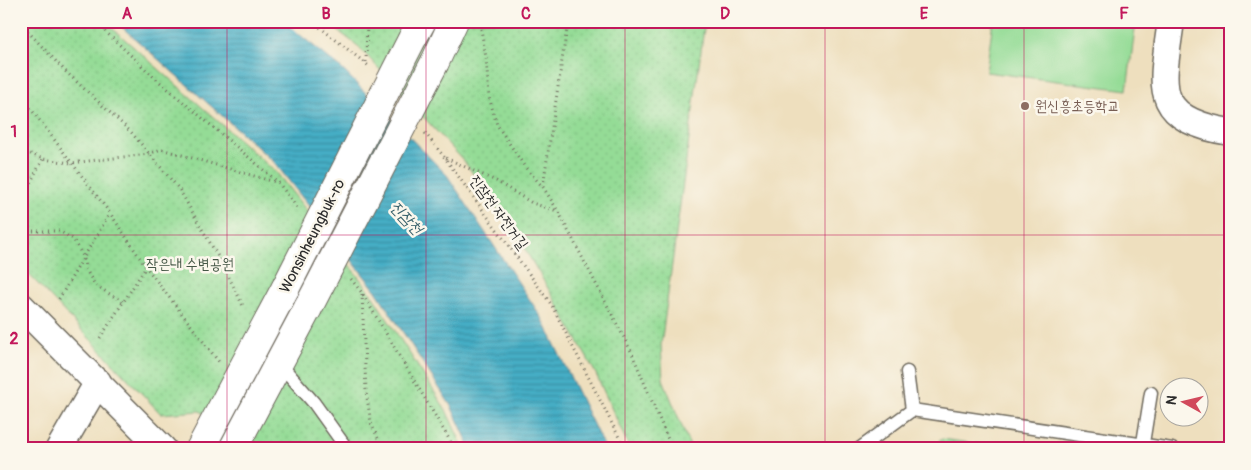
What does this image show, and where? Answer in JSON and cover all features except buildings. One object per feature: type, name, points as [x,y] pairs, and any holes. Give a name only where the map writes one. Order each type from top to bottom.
[{"type":"street","name":"Wonsinheungbuk-ro","points":[[233,449],[308,308],[454,21]]},
{"type":"street","points":[[1171,21],[1164,89],[1174,108],[1187,121],[1206,128],[1230,132]]},
{"type":"street","name":"Wonsinheungbuk-ro","points":[[200,449],[286,287],[417,30]]},
{"type":"street","points":[[21,306],[163,449]]},
{"type":"street","points":[[59,449],[98,382]]},
{"type":"lane","points":[[278,363],[314,403],[347,449]]},
{"type":"lane","points":[[907,372],[912,410]]},
{"type":"lane","points":[[1142,446],[1151,393]]},
{"type":"lane","points":[[859,449],[912,410],[1172,449]]},
{"type":"path","points":[[312,21],[366,63],[372,70]]},
{"type":"path","points":[[366,63],[367,21]]},
{"type":"path","points":[[479,21],[486,57],[489,97],[497,125],[520,160],[543,187],[558,211],[631,351],[672,449]]},
{"type":"path","points":[[543,187],[568,21]]},
{"type":"path","points":[[21,24],[65,71],[131,132],[179,189],[224,267],[244,308]]},
{"type":"path","points":[[21,96],[110,213],[146,267],[225,370]]},
{"type":"path","name":"진잠천 자전거길","points":[[421,128],[551,304],[625,449]]},
{"type":"path","points":[[21,150],[43,159],[71,163],[149,154],[161,149],[278,182]]},
{"type":"path","points":[[445,158],[496,181],[532,203],[558,211]]},
{"type":"path","points":[[21,200],[43,159]]},
{"type":"path","points":[[59,299],[110,213]]},
{"type":"path","points":[[21,222],[33,231],[59,231],[73,238],[84,258],[85,268],[95,285],[123,302]]},
{"type":"path","points":[[100,338],[146,267]]},
{"type":"path","points":[[362,293],[366,391],[371,423],[382,449]]},
{"type":"green space","name":"작은내 수변공원","points":[[21,21],[104,21],[277,173],[368,289],[446,410],[464,449],[246,449],[200,411],[161,414],[21,266]]},
{"type":"green space","points":[[325,21],[705,21],[661,345],[663,379],[691,449],[630,449],[595,372],[552,295],[516,234],[464,161],[358,46]]},
{"type":"green space","points":[[993,21],[1136,21],[1127,90],[986,72]]},
{"type":"green space","points":[[942,439],[984,445],[987,449],[929,449]]},
{"type":"water","name":"진잠천","points":[[115,21],[283,21],[341,68],[447,175],[542,318],[605,449],[471,449],[451,406],[376,291],[274,162]]},
{"type":"place","name":"원신흥초등학교","points":[[1025,106]]}]
